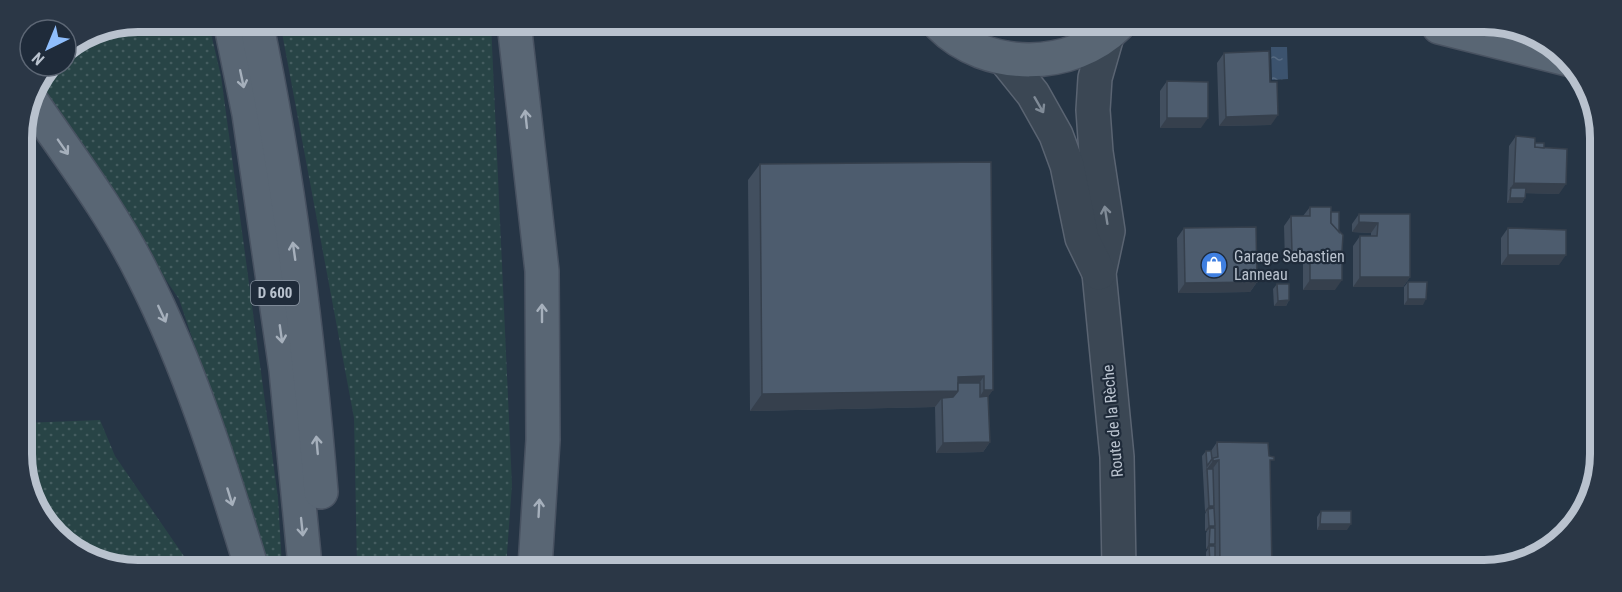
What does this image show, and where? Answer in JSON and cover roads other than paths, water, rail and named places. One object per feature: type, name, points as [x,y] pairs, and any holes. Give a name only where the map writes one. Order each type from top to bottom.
[{"type":"main road","name":"D 600","points":[[232,32],[249,114],[286,370],[305,560]]},
{"type":"main road","name":"D 600","points":[[258,32],[274,107],[310,367],[326,560]]},
{"type":"main road","points":[[515,32],[542,271],[543,440],[535,560]]},
{"type":"main road","points":[[951,32],[972,47],[1004,58],[1040,60],[1075,53],[1111,32]]},
{"type":"main road","points":[[1459,32],[1550,55]]},
{"type":"main road","points":[[36,108],[99,198],[142,273],[170,332],[216,452],[249,560]]},
{"type":"street","name":"Route de la Rèche","points":[[1113,32],[1095,78],[1093,110],[1096,152],[1108,231],[1099,273],[1117,457],[1119,560]]},
{"type":"street","name":"Route de la Rèche","points":[[1004,58],[1033,94],[1056,135],[1067,165],[1082,238],[1099,273]]},
{"type":"water","points":[[1271,47],[1287,47],[1288,79],[1272,80]]},
{"type":"place","name":"Garage Sebastien Lanneau","points":[[1214,265]]}]
